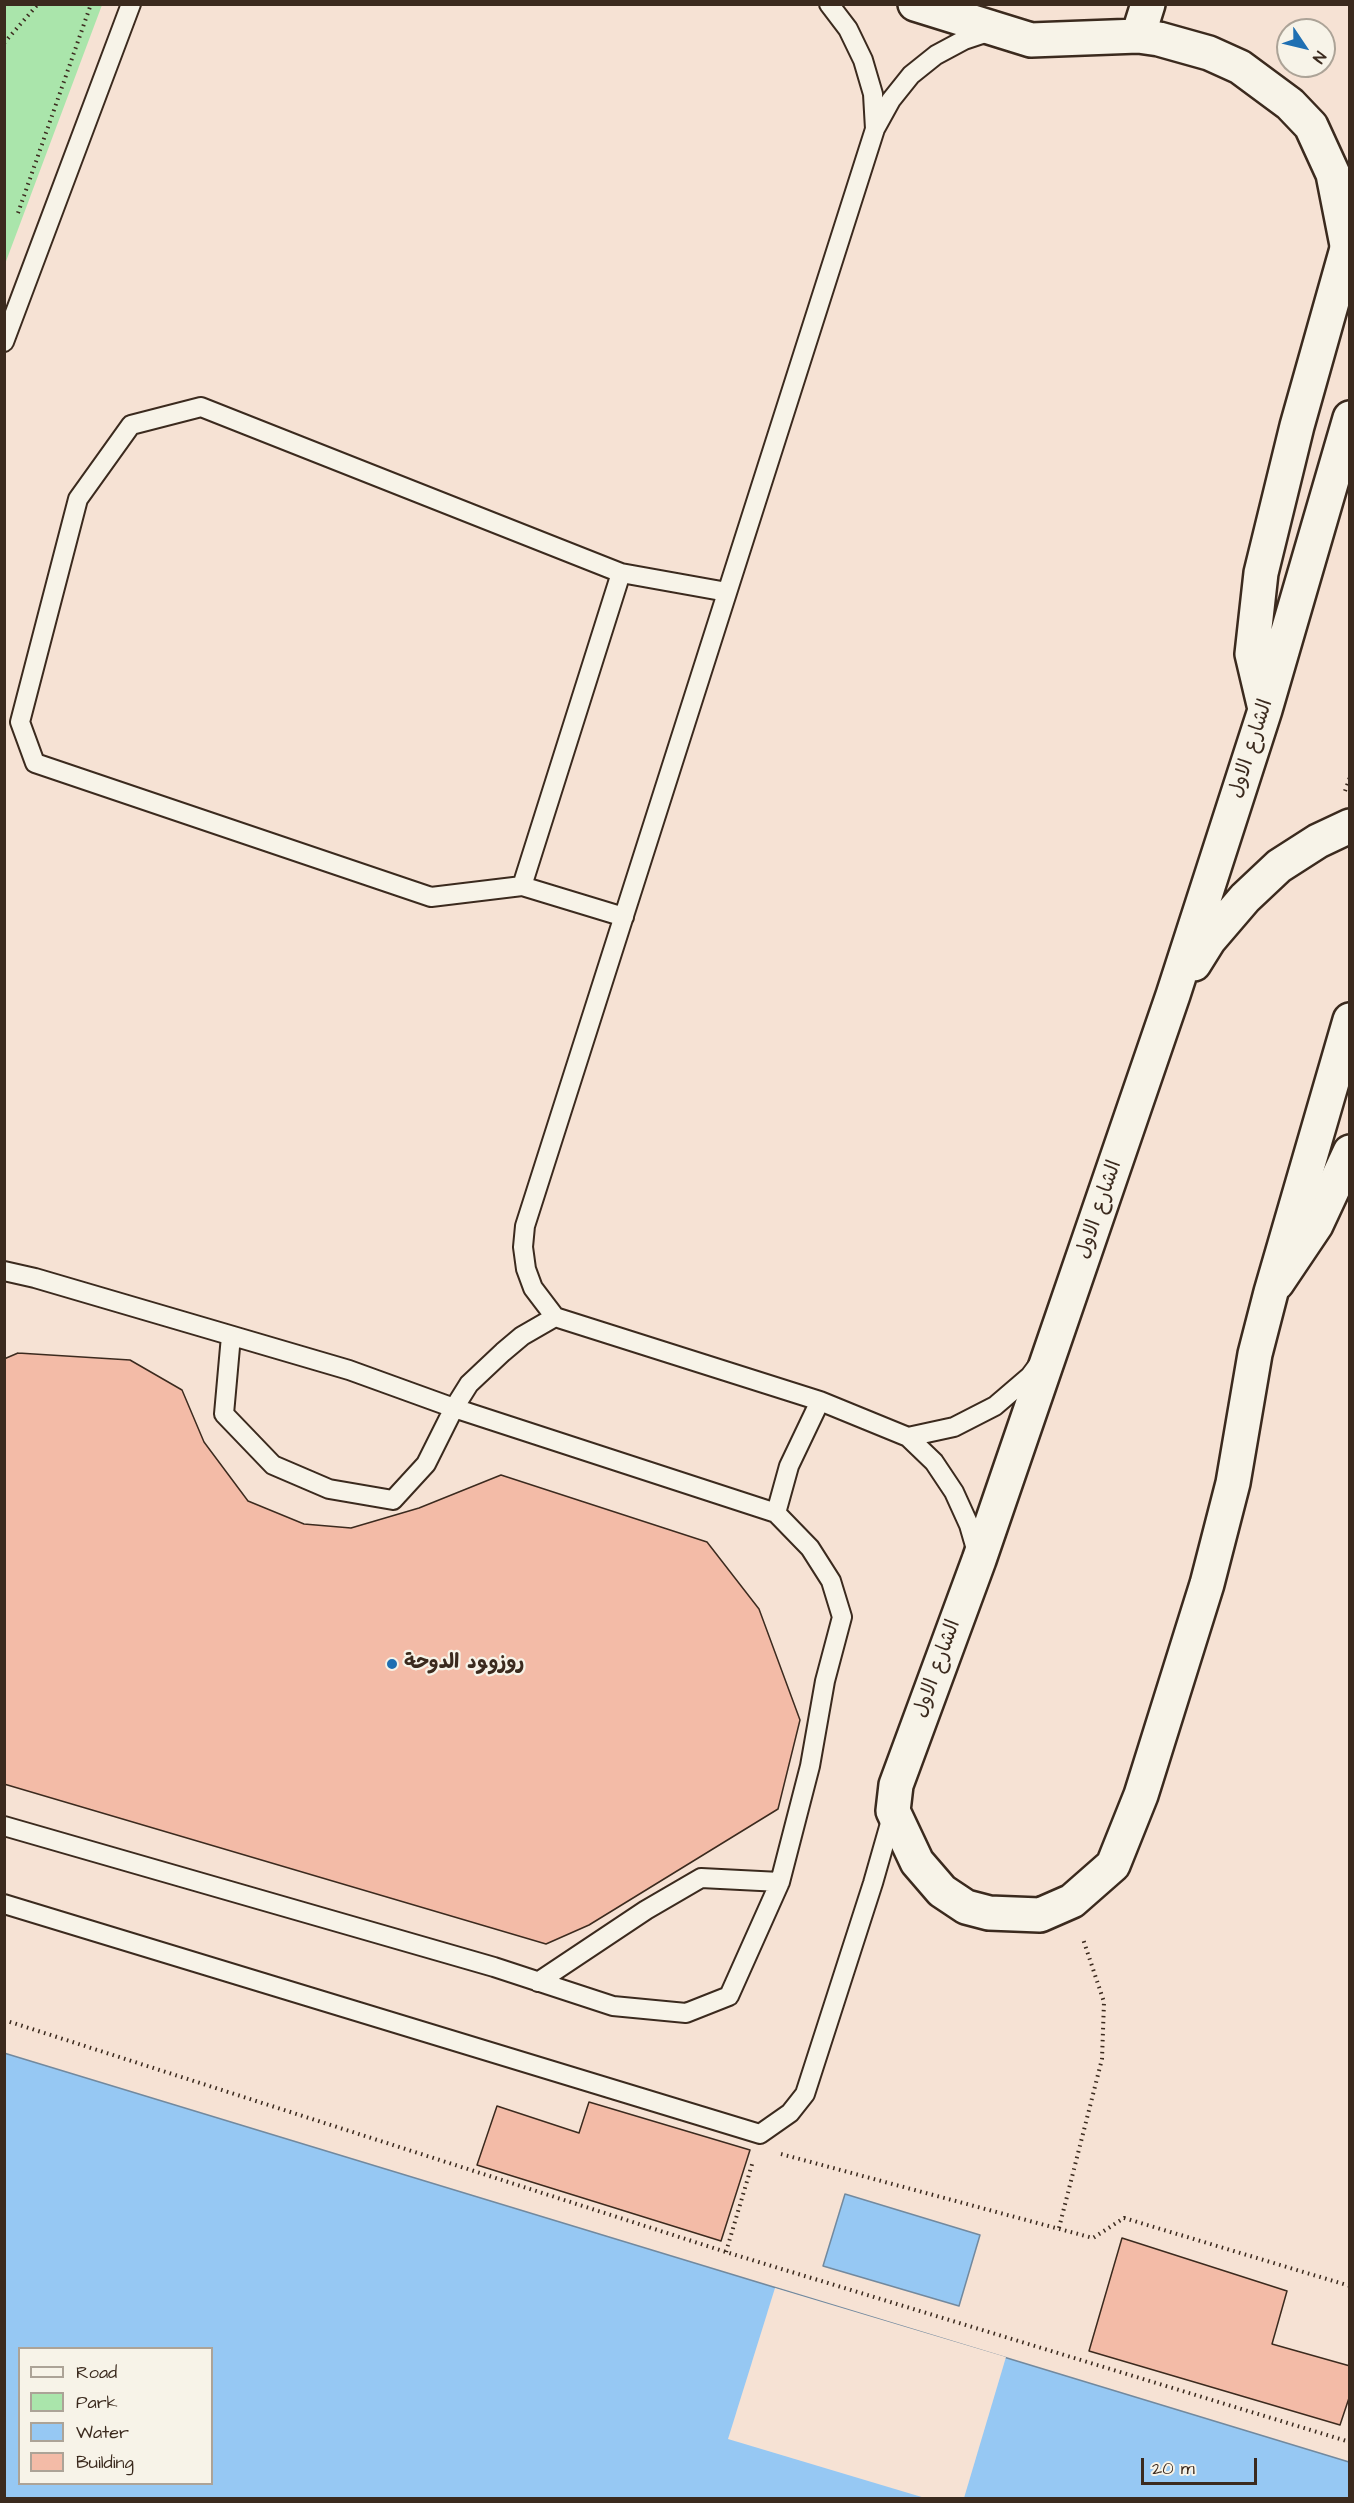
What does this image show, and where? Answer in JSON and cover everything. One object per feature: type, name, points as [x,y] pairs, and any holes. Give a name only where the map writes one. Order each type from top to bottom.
[{"type":"main road","points":[[915,4],[1031,40],[1138,36],[1159,39],[1209,53],[1240,67],[1290,104],[1311,126],[1333,174],[1348,241],[1297,426],[1261,573],[1252,654],[1265,710]]},
{"type":"main road","points":[[1138,36],[1148,4]]},
{"type":"main road","name":"الشارع الاول","points":[[893,1811],[896,1785],[979,1560],[1173,994],[1265,710],[1350,418]]},
{"type":"main road","points":[[1173,994],[1209,940],[1245,898],[1279,866],[1350,826]]},
{"type":"main road","points":[[893,1811],[917,1862],[942,1891],[966,1907],[989,1913],[1041,1915],[1072,1900],[1113,1865],[1141,1795],[1207,1584],[1233,1483],[1255,1354],[1350,1020]]},
{"type":"main road","points":[[1271,1292],[1316,1226],[1350,1152]]},
{"type":"lane","points":[[4,342],[131,4]]},
{"type":"lane","points":[[829,4],[848,29],[863,60],[873,94],[875,129]]},
{"type":"lane","points":[[979,1560],[969,1525],[954,1492],[934,1462],[908,1437],[820,1401],[555,1317],[533,1288],[526,1269],[523,1247],[525,1226],[875,129],[891,100],[904,84],[936,55],[964,40],[995,30]]},
{"type":"lane","points":[[624,917],[522,886],[430,897],[35,764],[20,722],[78,499],[131,425],[201,406],[621,573],[728,592]]},
{"type":"lane","points":[[522,886],[621,573]]},
{"type":"lane","points":[[4,1272],[35,1278],[349,1370],[776,1513],[810,1548],[831,1581],[842,1617],[825,1681],[810,1766],[780,1882],[729,1996],[686,2013],[613,2007],[494,1967],[4,1826]]},
{"type":"lane","points":[[231,1336],[224,1414],[273,1466],[328,1489],[393,1500],[426,1464],[454,1407],[469,1384],[522,1336],[555,1317]]},
{"type":"lane","points":[[908,1437],[954,1427],[995,1406],[1030,1376],[1056,1338]]},
{"type":"lane","points":[[776,1513],[789,1466],[820,1401]]},
{"type":"lane","points":[[4,1904],[760,2134],[790,2113],[805,2094],[873,1883],[893,1811]]},
{"type":"lane","points":[[538,1982],[646,1910],[701,1878],[780,1882]]},
{"type":"path","points":[[4,43],[38,4]]},
{"type":"path","points":[[16,218],[91,4]]},
{"type":"path","points":[[1059,2228],[1102,2059],[1104,2002],[1083,1939]]},
{"type":"path","points":[[4,2020],[726,2252],[1350,2442]]},
{"type":"path","points":[[726,2252],[760,2134]]},
{"type":"green space","points":[[4,5],[102,5],[5,264]]},
{"type":"water","points":[[4,2053],[1349,2462],[1349,2498],[5,2498]]},
{"type":"water","points":[[845,2194],[980,2235],[959,2306],[823,2266]]},
{"type":"pier","points":[[775,2288],[1006,2357],[964,2498],[925,2498],[728,2439]]},
{"type":"building","name":"روزوود الدوحة","points":[[18,1353],[130,1360],[182,1390],[204,1442],[248,1501],[304,1524],[351,1528],[419,1508],[501,1475],[707,1542],[759,1609],[800,1720],[778,1809],[589,1925],[546,1944],[4,1784],[4,1359]]},
{"type":"building","points":[[589,2102],[750,2150],[721,2241],[477,2165],[497,2106],[579,2133]]},
{"type":"building","points":[[1122,2238],[1287,2291],[1272,2344],[1350,2366],[1350,2395],[1340,2425],[1089,2351]]},
{"type":"place","name":"روزوود الدوحة","points":[[392,1664]]}]
